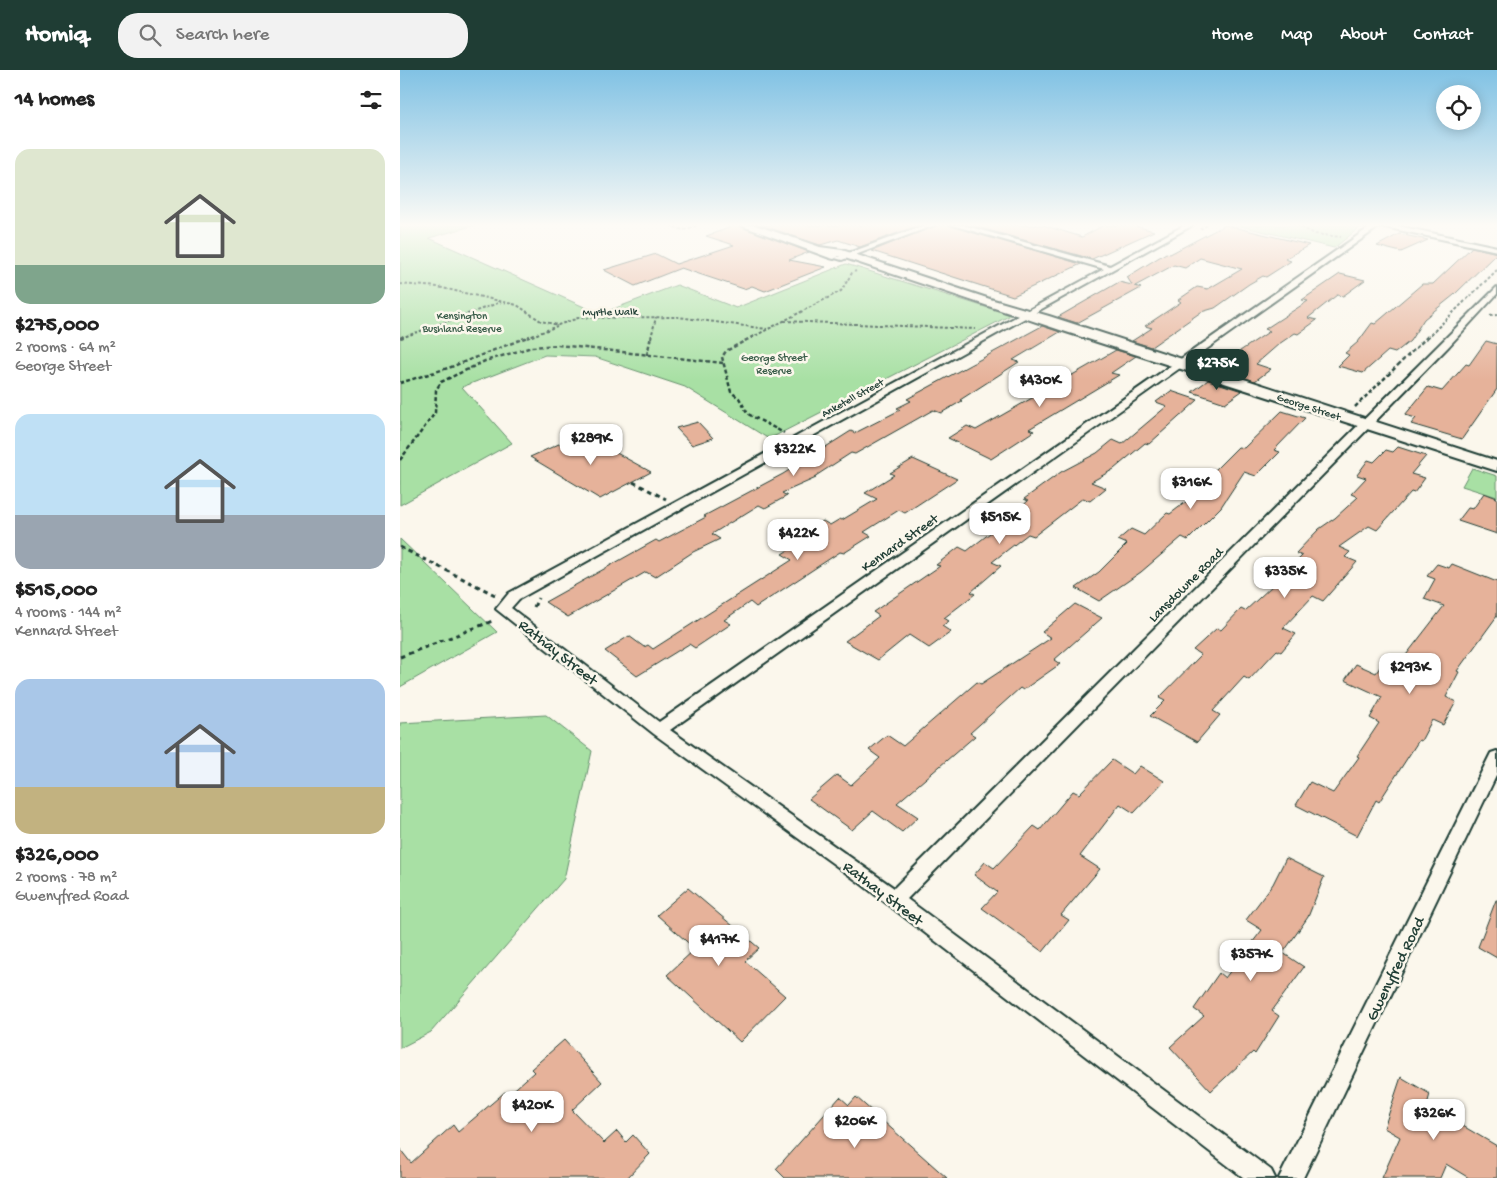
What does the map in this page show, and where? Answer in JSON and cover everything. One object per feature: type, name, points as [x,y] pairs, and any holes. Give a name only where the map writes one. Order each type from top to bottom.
[{"type":"main road","name":"George Street","points":[[906,277],[986,302],[990,306],[1026,315],[1053,327],[1064,327],[1497,466]]},
{"type":"street","name":"Anketell Street","points":[[507,608],[514,596],[993,335],[1094,277]]},
{"type":"street","name":"Kennard Street","points":[[659,730],[1304,277]]},
{"type":"street","name":"Lansdowne Road","points":[[894,900],[1446,344],[1497,290]]},
{"type":"street","points":[[1483,304],[1497,307]]},
{"type":"street","name":"Rathay Street","points":[[507,608],[659,730],[894,900],[1263,1178]]},
{"type":"street","name":"Gwenyfred Road","points":[[1291,1178],[1497,757]]},
{"type":"path","points":[[799,440],[748,414],[739,398],[731,392],[722,357],[726,351],[841,291],[850,277]]},
{"type":"path","points":[[1353,409],[1490,277]]},
{"type":"path","points":[[400,284],[438,287],[517,305],[541,321],[558,325]]},
{"type":"path","points":[[400,338],[501,302]]},
{"type":"path","points":[[647,355],[656,317]]},
{"type":"path","name":"Myrtle Walk","points":[[400,383],[451,366],[578,318],[691,318],[768,329]]},
{"type":"path","points":[[783,321],[972,328],[993,335]]},
{"type":"path","points":[[400,460],[436,413],[436,390],[442,382],[485,361],[532,347],[558,344],[722,363]]},
{"type":"path","points":[[633,482],[679,506]]},
{"type":"path","points":[[400,548],[507,608]]},
{"type":"path","points":[[534,607],[540,594]]},
{"type":"path","points":[[400,657],[507,608]]},
{"type":"green space","name":"George Street Reserve","points":[[400,277],[516,277],[600,314],[677,285],[736,308],[814,277],[887,277],[1011,315],[769,439],[685,387],[595,357],[545,355],[462,387],[512,443],[400,505]]},
{"type":"green space","points":[[1472,468],[1497,476],[1497,497],[1462,486]]},
{"type":"green space","points":[[400,539],[497,632],[400,687]]},
{"type":"green space","points":[[546,715],[592,751],[564,879],[431,1032],[400,1048],[400,723]]},
{"type":"building","points":[[617,277],[659,277],[635,286]]},
{"type":"building","points":[[707,277],[801,277],[765,291],[752,286],[744,289]]},
{"type":"building","points":[[953,277],[1054,277],[1013,296]]},
{"type":"building","points":[[1127,277],[1152,277],[1135,286],[1141,288],[1077,323],[1058,317],[1119,282],[1132,285]]},
{"type":"building","points":[[1229,277],[1262,277],[1215,308],[1201,312],[1151,347],[1132,341],[1152,328],[1145,326],[1181,302],[1178,300],[1197,287],[1208,289]]},
{"type":"building","points":[[1336,277],[1351,277],[1365,280],[1343,296],[1337,295],[1308,318],[1317,320],[1298,334],[1295,333],[1279,344],[1256,364],[1271,369],[1255,381],[1221,370],[1225,367],[1219,365],[1270,331],[1265,329],[1308,301],[1302,300]]},
{"type":"building","points":[[1441,277],[1473,277],[1454,295],[1424,319],[1410,341],[1395,353],[1388,351],[1363,373],[1338,366],[1349,355],[1345,353],[1358,342],[1372,323],[1375,324],[1422,284],[1433,284]]},
{"type":"building","points":[[1042,326],[1060,332],[1013,360],[1019,362],[960,400],[962,401],[941,413],[933,410],[855,454],[851,453],[814,477],[816,478],[782,493],[787,496],[765,508],[759,505],[712,534],[720,539],[693,552],[655,577],[646,572],[568,617],[545,602],[656,540],[659,542],[783,474],[851,431],[855,433],[900,410],[897,408],[911,401],[907,399]]},
{"type":"building","points":[[1486,341],[1497,344],[1497,389],[1462,439],[1411,424],[1416,418],[1405,415],[1428,387],[1442,391],[1466,364],[1469,365]]},
{"type":"building","points":[[1116,350],[1136,356],[1111,373],[1119,375],[1029,429],[1034,431],[991,459],[948,438],[967,426],[976,430]]},
{"type":"building","points":[[1208,380],[1242,391],[1225,403],[1192,392]]},
{"type":"building","points":[[1171,391],[1198,400],[1149,444],[1145,443],[1114,469],[1091,482],[1106,488],[1090,501],[1083,498],[1034,536],[1028,534],[992,562],[1001,566],[971,592],[975,594],[944,618],[949,621],[942,626],[951,632],[929,648],[909,635],[878,660],[845,641],[879,616],[873,612],[940,566],[936,565],[959,547],[967,551],[1028,501],[1024,499],[1061,472],[1097,453],[1113,440],[1122,444],[1167,406],[1156,402]]},
{"type":"building","points":[[1282,411],[1305,418],[1274,450],[1280,452],[1256,476],[1244,472],[1221,507],[1188,540],[1182,537],[1141,572],[1099,601],[1076,588],[1099,572],[1127,544],[1118,540],[1131,529],[1144,535],[1167,513],[1170,514],[1199,492],[1215,470],[1238,447],[1244,448]]},
{"type":"building","points":[[698,422],[713,438],[692,445],[676,428]]},
{"type":"building","points":[[581,434],[651,472],[600,499],[530,457]]},
{"type":"building","points":[[1398,447],[1426,456],[1411,474],[1425,478],[1414,493],[1411,492],[1377,530],[1369,526],[1339,547],[1350,552],[1345,557],[1357,562],[1323,601],[1313,596],[1283,628],[1296,634],[1281,652],[1277,650],[1249,680],[1244,677],[1213,711],[1220,715],[1197,742],[1150,716],[1165,701],[1159,698],[1201,655],[1193,650],[1217,628],[1221,630],[1241,609],[1245,611],[1302,556],[1296,553],[1319,529],[1335,518],[1358,497],[1351,494],[1366,478],[1357,475],[1368,460],[1374,462],[1386,450],[1393,452]]},
{"type":"building","points":[[913,459],[957,479],[905,513],[899,510],[864,532],[871,536],[844,553],[840,552],[756,607],[750,602],[724,620],[731,624],[695,648],[689,644],[637,676],[605,651],[629,636],[644,647],[648,645],[653,649],[792,560],[782,554],[812,535],[805,531],[823,521],[830,525],[840,519],[842,520],[877,499],[865,493],[894,475],[890,473]]},
{"type":"building","points":[[1484,493],[1497,498],[1497,534],[1458,521],[1468,508],[1473,509]]},
{"type":"building","points":[[1437,564],[1449,568],[1452,564],[1497,582],[1497,616],[1457,671],[1459,672],[1446,697],[1456,702],[1443,725],[1432,720],[1421,741],[1419,740],[1379,802],[1376,800],[1357,836],[1296,805],[1310,782],[1333,793],[1359,757],[1357,756],[1379,723],[1370,718],[1382,697],[1345,680],[1356,664],[1376,673],[1389,654],[1403,659],[1444,606],[1424,599],[1435,579],[1427,576]]},
{"type":"building","points":[[1075,604],[1102,618],[1054,660],[1060,664],[1023,690],[1020,688],[970,733],[975,736],[897,803],[918,817],[902,832],[873,811],[852,830],[809,799],[837,775],[851,785],[880,758],[869,750],[887,735],[903,746],[977,682],[981,684],[1051,638],[1042,632]]},
{"type":"building","points":[[1112,760],[1133,774],[1140,766],[1164,781],[1134,813],[1120,804],[1080,856],[1100,869],[1061,915],[1069,920],[1043,952],[982,908],[997,892],[974,875],[985,862],[994,868],[1034,826],[1040,830],[1073,791],[1079,794]]},
{"type":"building","points":[[1286,858],[1324,877],[1308,917],[1283,953],[1304,967],[1272,1011],[1279,1016],[1255,1054],[1253,1052],[1211,1091],[1170,1047],[1204,1016],[1194,1009],[1219,973],[1225,978],[1262,930],[1246,920],[1273,884]]},
{"type":"building","points":[[688,888],[759,948],[745,961],[785,996],[740,1042],[667,975],[695,949],[657,915]]},
{"type":"building","points":[[1497,900],[1497,958],[1478,947]]},
{"type":"building","points":[[564,1040],[602,1082],[572,1110],[604,1143],[617,1131],[626,1142],[633,1135],[650,1154],[627,1178],[400,1178],[400,1149],[411,1163],[453,1125],[458,1132],[505,1092],[508,1095],[534,1072],[531,1069]]},
{"type":"building","points":[[1401,1077],[1430,1094],[1427,1105],[1497,1146],[1497,1178],[1469,1178],[1446,1164],[1440,1178],[1382,1178],[1400,1137],[1384,1128]]},
{"type":"building","points":[[840,1097],[849,1105],[856,1097],[947,1178],[785,1178],[776,1169]]},
{"type":"park label","name":"Kensington Bushland Reserve","points":[[462,321]]}]
